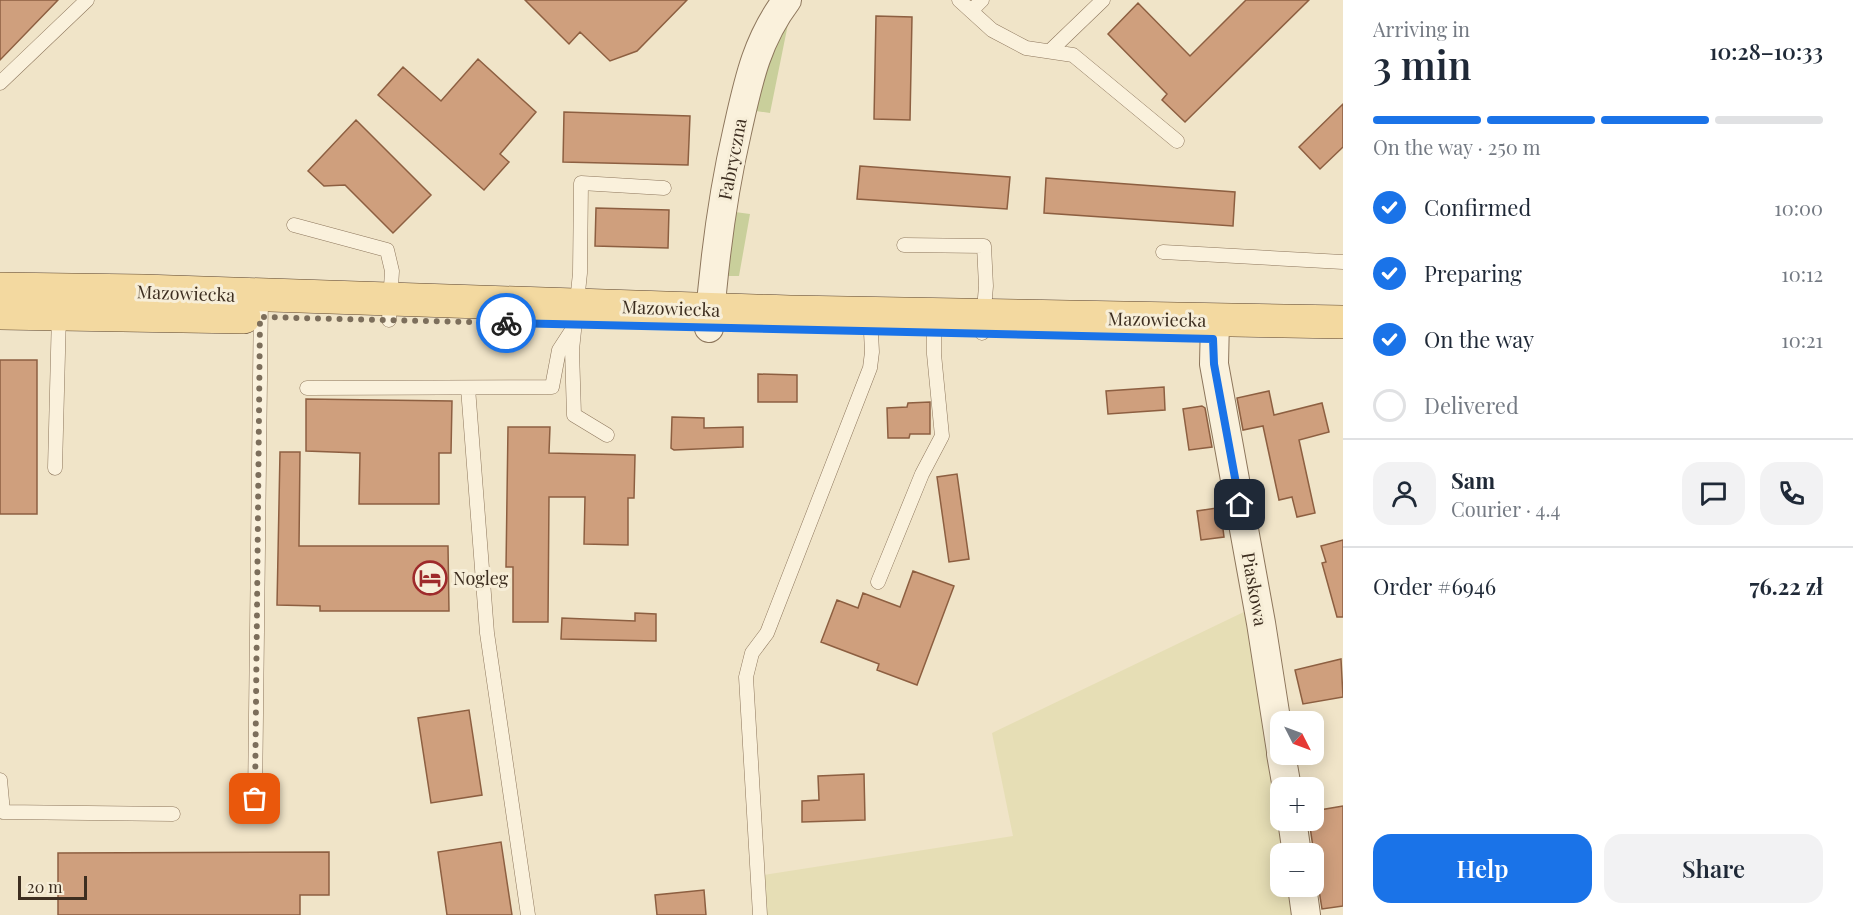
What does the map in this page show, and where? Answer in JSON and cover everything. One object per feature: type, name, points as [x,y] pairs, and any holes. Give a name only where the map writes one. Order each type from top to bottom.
[{"type":"main road","name":"Mazowiecka","points":[[0,289],[59,302],[1214,330],[1343,341]]},
{"type":"main road","name":"Mazowiecka","points":[[0,313],[59,302]]},
{"type":"main road","name":"Mazowiecka","points":[[1214,330],[1343,322]]},
{"type":"street","name":"Fabryczna","points":[[709,318],[726,179],[747,87],[757,51],[774,17],[787,0]]},
{"type":"street","name":"Piaskowa","points":[[1214,330],[1214,364],[1275,711]]},
{"type":"street","points":[[1304,897],[1306,915]]},
{"type":"lane","points":[[0,83],[87,0]]},
{"type":"lane","points":[[959,0],[992,30],[1026,48],[1073,55],[1177,141]]},
{"type":"lane","points":[[971,11],[982,0]]},
{"type":"lane","points":[[1050,51],[1103,0]]},
{"type":"lane","points":[[607,435],[574,415],[572,350],[576,315],[581,183],[664,188]]},
{"type":"lane","points":[[294,225],[387,250],[392,272],[390,310]]},
{"type":"lane","points":[[904,245],[984,246],[986,285],[983,324]]},
{"type":"lane","points":[[1163,252],[1343,261]]},
{"type":"lane","points":[[55,468],[59,302]]},
{"type":"lane","points":[[255,799],[261,306]]},
{"type":"lane","points":[[307,388],[552,387],[559,350],[576,315]]},
{"type":"lane","points":[[760,915],[746,677],[752,653],[766,633],[870,368],[872,352],[870,322]]},
{"type":"lane","points":[[878,582],[922,474],[942,436],[934,354],[935,323]]},
{"type":"lane","points":[[468,387],[487,633],[528,915]]},
{"type":"lane","points":[[0,780],[2,812],[173,814]]},
{"type":"shaded area","points":[[1250,609],[1270,745],[1270,765],[1273,765],[1275,777],[1270,777],[1270,831],[1283,831],[1285,843],[1270,843],[1270,897],[1292,897],[1295,915],[762,915],[757,876],[1013,836],[992,733]]},
{"type":"green space","points":[[789,19],[770,113],[756,111],[762,73]]},
{"type":"green space","points":[[735,212],[750,214],[739,276],[727,276]]},
{"type":"building","points":[[0,0],[58,0],[0,60]]},
{"type":"building","points":[[525,0],[687,0],[637,51],[610,61],[580,32],[569,44]]},
{"type":"building","points":[[1246,0],[1309,0],[1185,122],[1162,100],[1167,94],[1108,34],[1138,3],[1190,56]]},
{"type":"building","points":[[876,16],[912,17],[910,120],[874,119]]},
{"type":"building","points":[[478,59],[536,112],[500,154],[509,162],[484,190],[378,95],[403,67],[441,101]]},
{"type":"building","points":[[1343,104],[1343,147],[1320,169],[1299,147]]},
{"type":"building","points":[[564,112],[690,116],[688,165],[563,162]]},
{"type":"building","points":[[356,120],[431,195],[393,233],[345,185],[324,186],[308,171]]},
{"type":"building","points":[[860,166],[1010,177],[1007,209],[857,199]]},
{"type":"building","points":[[1046,178],[1235,192],[1233,226],[1044,213]]},
{"type":"building","points":[[596,208],[669,210],[668,248],[595,246]]},
{"type":"building","points":[[0,360],[37,360],[37,514],[0,514]]},
{"type":"building","points":[[758,374],[797,375],[797,402],[758,402]]},
{"type":"building","points":[[1164,387],[1165,410],[1108,414],[1106,391]]},
{"type":"building","points":[[1269,391],[1274,415],[1322,403],[1329,432],[1299,440],[1315,513],[1297,517],[1292,497],[1279,500],[1263,426],[1243,430],[1237,398]]},
{"type":"building","points":[[306,399],[452,401],[451,453],[439,453],[439,504],[359,504],[360,453],[306,451]]},
{"type":"building","points":[[930,402],[930,434],[910,434],[909,438],[888,438],[887,408],[907,407],[908,403]]},
{"type":"building","points":[[1202,406],[1205,408],[1212,447],[1189,450],[1183,409]]},
{"type":"building","points":[[672,417],[704,418],[704,428],[743,427],[743,447],[674,450],[671,448]]},
{"type":"building","points":[[508,427],[550,427],[549,453],[635,455],[634,498],[628,498],[628,545],[584,544],[585,497],[549,497],[548,622],[513,622],[513,567],[506,567]]},
{"type":"building","points":[[280,452],[300,452],[299,546],[448,546],[449,611],[320,611],[320,606],[277,605]]},
{"type":"building","points":[[957,474],[969,559],[949,562],[937,477]]},
{"type":"building","points":[[1223,507],[1227,528],[1223,529],[1224,537],[1201,540],[1197,511]]},
{"type":"building","points":[[1343,540],[1343,617],[1337,617],[1322,563],[1326,562],[1321,546]]},
{"type":"building","points":[[913,571],[954,586],[917,685],[877,670],[879,664],[821,642],[837,600],[858,608],[863,593],[900,607]]},
{"type":"building","points":[[635,613],[656,614],[656,641],[561,639],[562,618],[635,621]]},
{"type":"building","points":[[1341,659],[1343,697],[1303,704],[1295,670]]},
{"type":"building","points":[[469,710],[482,795],[431,803],[418,718]]},
{"type":"building","points":[[864,774],[865,820],[802,822],[802,801],[819,800],[818,776]]},
{"type":"building","points":[[1343,806],[1343,906],[1322,909],[1320,897],[1324,897],[1324,843],[1312,843],[1311,831],[1324,831],[1324,809]]},
{"type":"building","points":[[501,842],[512,915],[447,915],[438,852]]},
{"type":"building","points":[[329,852],[329,895],[300,895],[300,915],[58,915],[58,853]]},
{"type":"building","points":[[704,890],[706,915],[657,915],[655,895]]},
{"type":"way so far","points":[[255,799],[260,317],[506,323]]},
{"type":"place","name":"Nogleg","points":[[430,578]]},
{"type":"route","points":[[506,323],[1213,339],[1214,364],[1240,505]]}]
